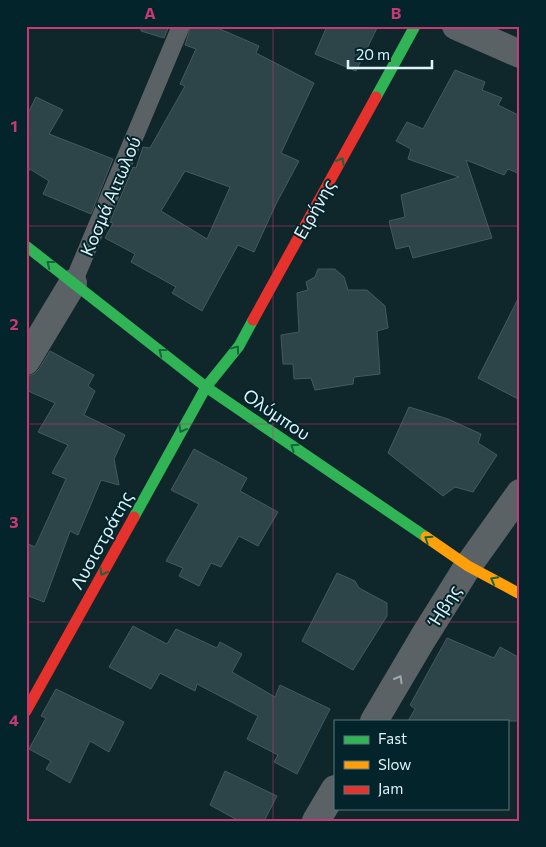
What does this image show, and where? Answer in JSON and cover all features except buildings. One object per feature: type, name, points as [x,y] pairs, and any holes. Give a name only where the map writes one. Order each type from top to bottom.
[{"type":"street","name":"Ειρήνης","points":[[206,387],[239,346],[414,26]]},
{"type":"street","points":[[456,26],[498,35],[520,54]]},
{"type":"street","name":"Ολύμπου","points":[[26,246],[206,387],[468,566],[520,594]]},
{"type":"street","name":"Κοσμά Αιτωλού","points":[[26,361],[73,283]]},
{"type":"street","name":"Λυσιστράτης","points":[[26,711],[206,387]]},
{"type":"street","name":"Ήβης","points":[[375,720],[468,566],[520,492]]},
{"type":"street","points":[[316,821],[334,791]]},
{"type":"lane","name":"Κοσμά Αιτωλού","points":[[73,283],[181,26]]},
{"type":"traffic: fast","points":[[376,97],[415,26]]},
{"type":"traffic: fast","points":[[26,246],[206,387],[426,537]]},
{"type":"traffic: fast","points":[[134,517],[206,387],[239,346],[253,320]]},
{"type":"traffic: slow","points":[[426,537],[468,566],[520,594]]},
{"type":"traffic: jam","points":[[253,320],[376,97]]},
{"type":"traffic: jam","points":[[26,711],[134,517]]}]
